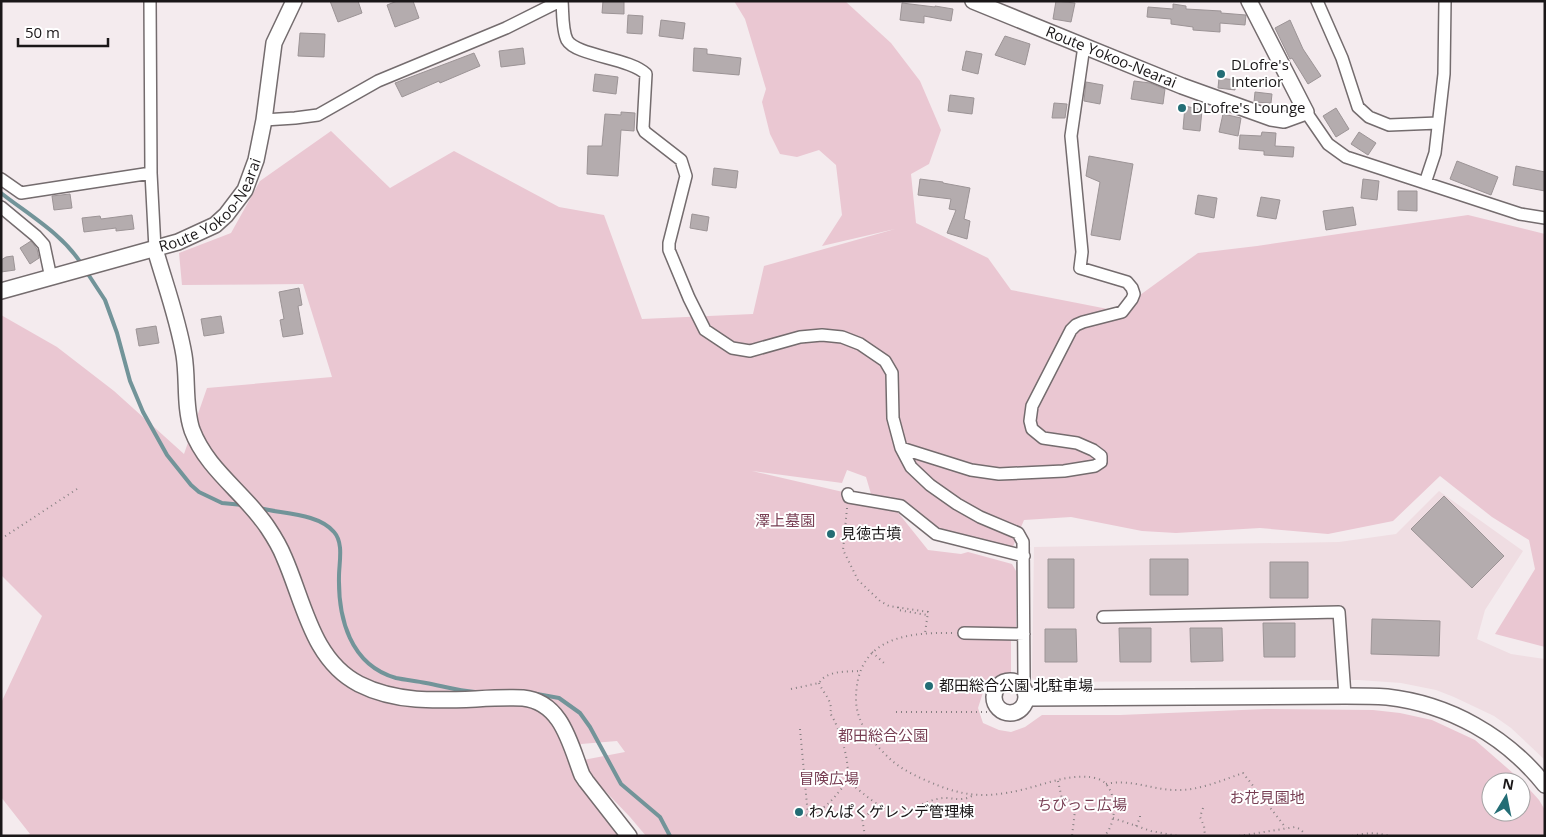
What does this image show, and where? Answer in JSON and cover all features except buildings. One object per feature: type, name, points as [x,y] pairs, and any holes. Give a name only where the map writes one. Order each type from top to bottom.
[{"type":"street","points":[[150,1],[151,173],[155,250],[180,334],[189,417],[198,444],[211,463],[255,510],[268,528],[284,556],[310,626],[324,653],[339,669],[357,683],[389,696],[427,700],[531,698],[544,704],[563,725],[582,775],[630,836]]},
{"type":"street","name":"Route Yokoo-Nearai","points":[[1,292],[155,250],[200,233],[215,225],[226,215],[245,190],[251,176],[264,120],[274,44],[294,1]]},
{"type":"street","points":[[264,120],[318,115],[393,74],[506,28],[561,1],[565,36],[570,44],[640,68],[646,74],[643,128],[645,132],[680,160],[686,176],[669,243],[669,250],[681,281],[705,330],[725,344],[738,350],[750,351],[800,337],[822,335],[842,337],[873,352],[885,362],[892,373],[893,418],[901,448],[911,467],[930,485],[957,504],[980,517],[1018,533],[1023,542],[1024,556],[1024,692],[1388,697],[1442,710],[1491,734],[1512,750],[1545,785]]},
{"type":"street","name":"Route Yokoo-Nearai","points":[[973,1],[1182,86],[1271,118],[1284,120],[1306,112]]},
{"type":"street","points":[[1249,1],[1306,112],[1328,144],[1346,157],[1520,214],[1545,218]]},
{"type":"street","points":[[1317,1],[1342,58],[1358,107],[1369,117],[1389,125],[1438,123]]},
{"type":"street","points":[[1425,183],[1434,153],[1444,74],[1445,1]]},
{"type":"street","points":[[901,448],[971,470],[999,474],[1064,471],[1095,466],[1101,462],[1101,456],[1093,450],[1076,444],[1043,438],[1032,429],[1030,421],[1032,406],[1071,330],[1083,322],[1122,312],[1134,294],[1127,282],[1080,268],[1082,252],[1071,136],[1084,46]]},
{"type":"street","points":[[1,178],[21,193],[151,173]]},
{"type":"street","points":[[1,207],[44,245],[51,278]]},
{"type":"street","points":[[849,496],[901,506],[936,534],[1024,556]]},
{"type":"street","points":[[1103,617],[1338,612],[1344,696]]},
{"type":"street","points":[[964,633],[1024,634]]},
{"type":"path","points":[[1,539],[77,490]]},
{"type":"path","points":[[849,496],[843,550],[858,580],[880,601],[889,606],[928,612],[924,634]]},
{"type":"path","points":[[964,633],[924,634],[900,638],[872,652],[860,671],[856,683],[856,703],[864,728],[893,763],[909,773],[946,789],[976,795],[1008,793],[1081,776],[1090,777],[1106,784],[1135,782],[1179,790],[1202,786],[1243,773],[1286,828]]},
{"type":"path","points":[[872,652],[885,664]]},
{"type":"path","points":[[819,684],[822,678],[827,675],[860,671]]},
{"type":"path","points":[[791,689],[819,684]]},
{"type":"path","points":[[796,817],[808,816],[822,811],[848,781],[849,772],[838,727],[830,713],[832,710],[831,704],[819,684]]},
{"type":"path","points":[[896,712],[990,712]]},
{"type":"path","points":[[800,729],[808,816]]},
{"type":"path","points":[[1058,780],[1062,799],[1076,802],[1072,836]]},
{"type":"path","points":[[848,781],[880,806],[892,810],[906,811],[938,798],[965,800],[976,795]]},
{"type":"path","points":[[1104,836],[1114,818],[1113,802],[1106,784]]},
{"type":"path","points":[[865,836],[862,818],[880,806]]},
{"type":"path","points":[[1203,808],[1200,817],[1204,826],[1205,836]]},
{"type":"path","points":[[1136,826],[1140,818],[1140,812]]},
{"type":"path","points":[[1114,818],[1152,831],[1178,836]]},
{"type":"path","points":[[1239,836],[1295,827],[1300,829],[1304,836]]},
{"type":"path","points":[[1352,836],[1366,833],[1388,836]]},
{"type":"shaded area","points":[[1439,491],[1523,551],[1485,610],[1477,639],[1511,654],[1545,659],[1545,760],[1511,728],[1494,716],[1436,690],[1401,683],[1359,680],[1042,682],[1032,678],[1034,547],[1339,542],[1396,534]]},
{"type":"green space","points":[[734,1],[845,1],[891,43],[920,81],[941,130],[929,164],[911,174],[916,223],[988,258],[1011,290],[1118,311],[1198,253],[1468,215],[1545,234],[1545,647],[1495,634],[1535,569],[1529,540],[1492,517],[1440,476],[1393,521],[1328,534],[1260,528],[1176,533],[1142,531],[1071,517],[1024,520],[1012,549],[939,531],[903,500],[871,494],[866,477],[847,470],[842,483],[752,471],[843,492],[844,502],[896,510],[928,550],[961,554],[968,552],[1012,564],[1016,571],[1016,631],[1011,631],[1011,674],[994,677],[985,686],[978,708],[983,723],[999,730],[1011,732],[1025,727],[1042,715],[1120,715],[1266,709],[1373,710],[1400,713],[1432,720],[1475,740],[1512,772],[1481,772],[1481,822],[1531,822],[1531,791],[1545,810],[1545,836],[646,836],[584,769],[629,836],[23,836],[30,834],[1,797],[1,703],[42,616],[1,575],[1,315],[57,347],[114,391],[184,454],[207,388],[332,377],[303,284],[182,285],[179,253],[231,233],[260,181],[331,131],[390,188],[454,151],[559,207],[604,215],[642,319],[753,314],[764,266],[895,229],[822,246],[842,215],[836,165],[819,150],[797,157],[780,154],[770,134],[762,102],[766,89],[745,19]],"holes":[[[617,741],[625,752],[578,761],[575,756],[581,744]]]},
{"type":"waterway","points":[[1,193],[56,235],[66,244],[82,265]]},
{"type":"waterway","points":[[86,271],[105,300],[117,333],[130,381],[143,412],[167,455],[199,492],[222,503],[243,505]]},
{"type":"waterway","points":[[259,508],[299,515],[319,521],[334,532],[340,547],[339,592],[344,623],[357,651],[368,662],[380,672],[396,678],[475,692]]},
{"type":"waterway","points":[[537,694],[559,698],[580,713],[590,727],[621,784],[660,817],[670,836]]},
{"type":"place","name":"DLofre's Interior","points":[[1221,74]]},
{"type":"place","name":"DLofre's Lounge","points":[[1182,108]]},
{"type":"place","name":"見徳古墳","points":[[831,534]]},
{"type":"place","name":"都田総合公園 北駐車場","points":[[929,686]]},
{"type":"place","name":"わんぱくゲレンデ管理棟","points":[[799,812]]},
{"type":"park label","name":"澤上墓園","points":[[785,521]]},
{"type":"park label","name":"都田総合公園","points":[[883,736]]},
{"type":"park label","name":"冒険広場","points":[[829,779]]},
{"type":"park label","name":"お花見園地","points":[[1267,798]]},
{"type":"park label","name":"ちびっこ広場","points":[[1082,805]]}]
